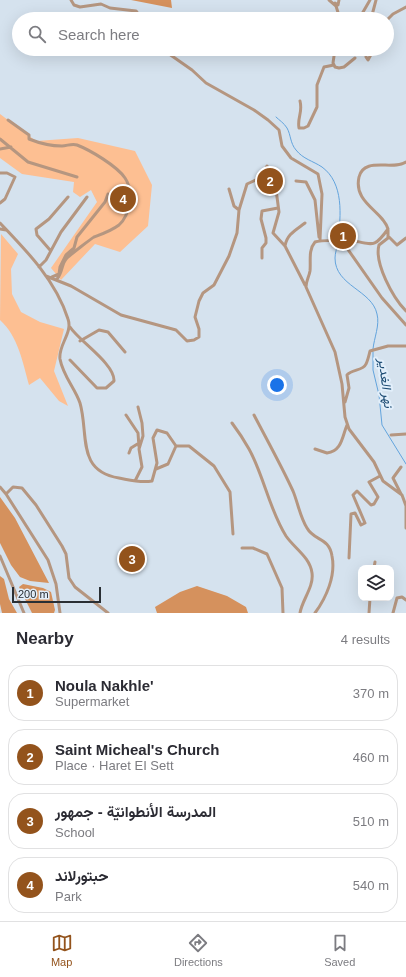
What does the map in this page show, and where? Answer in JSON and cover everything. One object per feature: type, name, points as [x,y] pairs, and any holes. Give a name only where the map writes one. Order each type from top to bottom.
[{"type":"street","points":[[71,0],[74,5],[80,7],[100,4],[110,8],[137,12]]},
{"type":"street","points":[[329,0],[338,5],[339,0]]},
{"type":"street","points":[[363,12],[370,0]]},
{"type":"street","points":[[373,12],[376,0]]},
{"type":"street","points":[[334,2],[338,12]]},
{"type":"street","points":[[394,13],[406,7]]},
{"type":"street","points":[[172,56],[192,70],[206,83],[254,110],[268,120],[279,130],[282,146],[291,158],[318,174],[322,194],[320,239]]},
{"type":"street","points":[[334,65],[335,56]]},
{"type":"street","points":[[300,101],[302,111],[298,122],[299,128],[304,128],[308,126],[317,107],[317,85],[324,67],[334,65],[342,68],[355,58]]},
{"type":"street","points":[[8,120],[29,135],[29,139],[41,144],[61,146],[74,144],[83,148],[125,178],[130,197],[128,215],[118,226],[92,238],[68,257],[63,263],[61,274],[58,279]]},
{"type":"street","points":[[0,139],[28,162],[77,177]]},
{"type":"street","points":[[0,149],[11,147]]},
{"type":"street","points":[[406,162],[401,164],[370,166],[364,169],[359,175],[359,186],[365,202],[373,212],[384,219],[389,237],[397,245],[406,238]]},
{"type":"street","points":[[46,276],[58,279],[121,315],[176,330],[187,341],[194,340],[200,334],[195,317],[199,301],[203,293],[214,285],[229,256],[237,233],[239,210],[247,184],[260,178],[266,166],[273,177],[279,210],[273,233],[285,246],[296,271],[306,287],[335,352],[345,404],[347,425],[340,444],[336,450],[327,453],[315,449]]},
{"type":"street","points":[[0,173],[6,173],[15,177],[6,199],[0,203]]},
{"type":"street","points":[[296,181],[306,182],[315,200],[320,239]]},
{"type":"street","points":[[229,189],[234,206],[239,210]]},
{"type":"street","points":[[52,278],[59,274],[60,267],[66,256],[74,248],[77,237],[105,202],[108,194]]},
{"type":"street","points":[[50,250],[37,234],[36,229],[49,219],[68,197]]},
{"type":"street","points":[[40,267],[87,197]]},
{"type":"street","points":[[262,258],[262,248],[266,243],[266,238],[260,219],[262,211],[279,210]]},
{"type":"street","points":[[0,223],[40,267],[68,318],[70,327],[80,341],[102,359],[110,370],[114,379],[106,388],[97,388],[70,360]]},
{"type":"street","points":[[285,246],[286,239],[292,232],[305,223]]},
{"type":"street","points":[[0,229],[6,230]]},
{"type":"street","points":[[306,287],[312,245],[320,239],[342,241],[350,240],[372,244],[379,240],[388,229]]},
{"type":"street","points":[[389,237],[379,245],[379,260],[395,298],[406,311]]},
{"type":"street","points":[[342,241],[382,298],[406,325]]},
{"type":"street","points":[[70,327],[61,351],[60,359],[63,369],[80,403],[85,440],[90,458],[95,468],[107,476],[142,482],[152,481],[157,463],[153,438],[157,430],[167,433],[176,446]]},
{"type":"street","points":[[80,341],[97,331],[108,332],[125,352]]},
{"type":"street","points":[[345,404],[349,388],[347,374],[351,371],[361,369],[366,365],[370,351],[391,346],[406,346]]},
{"type":"street","points":[[138,407],[143,436],[140,449]]},
{"type":"street","points":[[126,415],[138,433],[142,466],[135,481]]},
{"type":"street","points":[[254,415],[293,491],[307,529],[312,534],[325,540],[329,546],[333,566],[328,591],[315,613]]},
{"type":"street","points":[[232,423],[249,449],[268,499],[286,535],[311,567],[313,574],[310,587],[302,604],[300,613]]},
{"type":"street","points":[[347,425],[359,444],[374,462],[383,481],[402,496]]},
{"type":"street","points":[[391,435],[406,434]]},
{"type":"street","points":[[129,453],[131,448],[139,443]]},
{"type":"street","points":[[156,469],[168,464],[176,446]]},
{"type":"street","points":[[176,446],[189,446],[214,466],[230,492],[233,534]]},
{"type":"street","points":[[401,467],[393,478],[406,506],[406,528]]},
{"type":"street","points":[[350,558],[351,514],[355,513],[361,525],[366,523],[353,495],[357,491],[367,503],[371,505],[374,504],[378,497],[369,482],[380,476]]},
{"type":"street","points":[[0,487],[48,560],[56,584],[60,613]]},
{"type":"street","points":[[6,494],[13,487],[22,488],[36,505],[62,546],[66,554],[69,578],[75,587],[108,613]]},
{"type":"street","points":[[242,548],[252,548],[267,554],[282,588],[283,613]]},
{"type":"street","points":[[0,556],[24,613]]},
{"type":"street","points":[[0,566],[4,564]]},
{"type":"street","points":[[393,613],[398,598],[402,597],[406,600]]},
{"type":"street","points":[[369,613],[370,601]]},
{"type":"shaded area","points":[[131,0],[171,0],[172,8]]},
{"type":"shaded area","points":[[0,114],[36,141],[78,138],[135,151],[152,185],[148,226],[120,252],[95,244],[61,280],[51,268],[97,202],[91,190],[80,197],[73,192],[74,182],[22,174],[0,158]]},
{"type":"shaded area","points":[[1,234],[18,254],[11,269],[12,294],[21,312],[40,322],[64,329],[54,371],[68,406],[59,401],[40,378],[29,385],[16,342],[6,326],[0,320]]},
{"type":"shaded area","points":[[0,497],[15,518],[49,583],[30,581],[20,577],[11,565],[0,543]]},
{"type":"shaded area","points":[[0,576],[4,579],[9,599],[17,613],[2,613],[0,604]]},
{"type":"shaded area","points":[[23,584],[43,588],[51,592],[55,610],[54,613],[32,613],[19,587]]},
{"type":"shaded area","points":[[197,586],[227,596],[246,607],[248,613],[157,613],[155,607],[180,592]]},
{"type":"waterway","name":"نهر الغدير","points":[[276,117],[287,128],[296,150],[305,158],[322,167],[334,182],[338,191],[340,210],[338,239]]},
{"type":"waterway","name":"نهر الغدير","points":[[338,243],[335,258],[341,275],[347,282],[368,299],[374,306],[377,314],[377,327],[373,349]]},
{"type":"waterway","name":"نهر الغدير","points":[[373,352],[373,370],[379,395],[382,425],[406,464]]},
{"type":"place","name":"Saint Micheal's Church","points":[[270,181]]},
{"type":"place","name":"حبتورلاند","points":[[123,199]]},
{"type":"place","name":"Noula Nakhle'","points":[[343,236]]},
{"type":"place","name":"المدرسة الأنطوانيّة - جمهور","points":[[132,559]]}]
